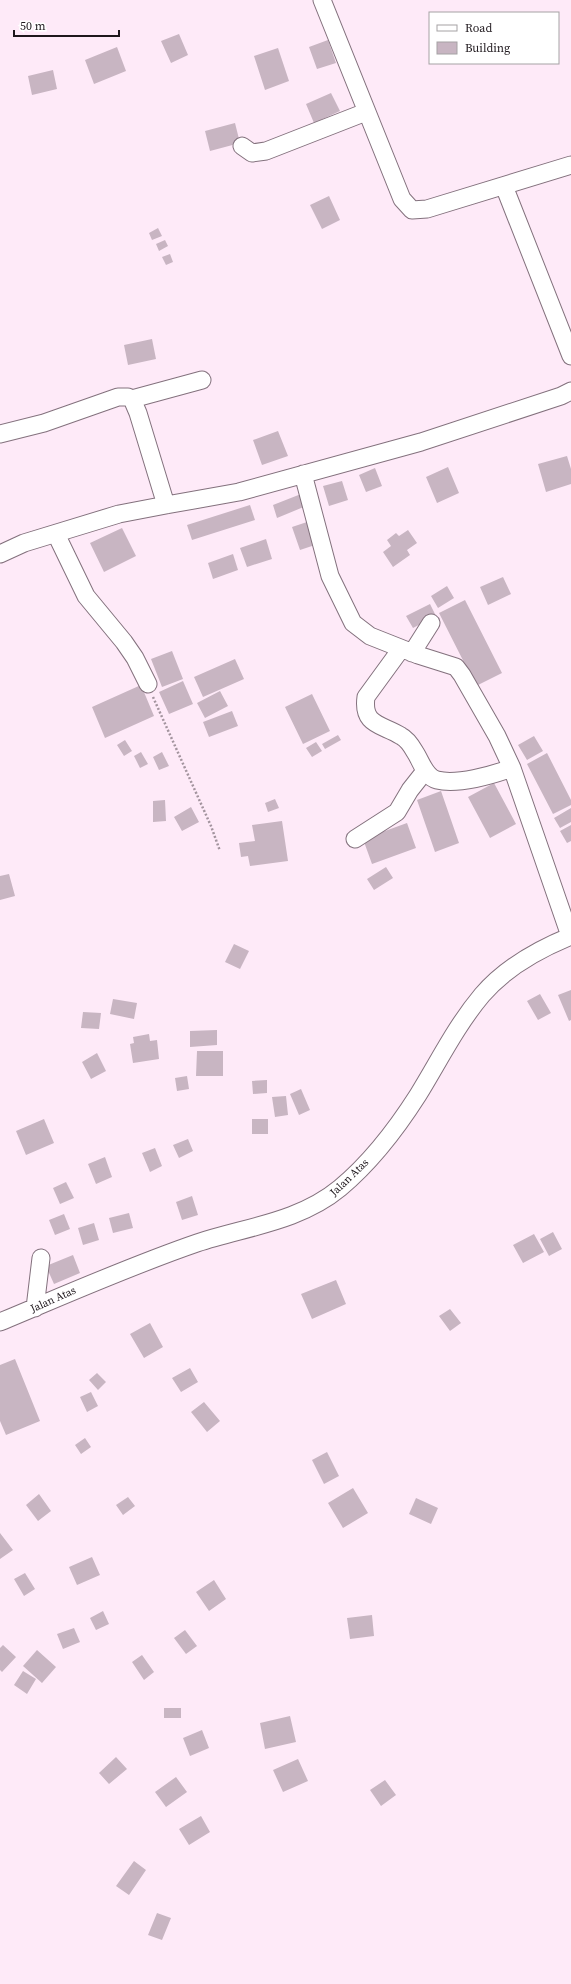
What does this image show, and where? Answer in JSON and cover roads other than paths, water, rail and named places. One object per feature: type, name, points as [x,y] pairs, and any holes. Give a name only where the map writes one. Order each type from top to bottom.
[{"type":"street","points":[[322,0],[402,199],[412,210],[427,209],[571,165]]},
{"type":"street","points":[[242,146],[252,154],[266,151],[366,112]]},
{"type":"street","points":[[504,186],[571,356]]},
{"type":"street","points":[[0,434],[44,423],[118,397],[128,397],[132,399],[202,380]]},
{"type":"street","points":[[0,554],[24,543],[119,514],[239,492],[421,442],[561,396],[571,391]]},
{"type":"street","points":[[132,399],[146,437],[166,505]]},
{"type":"street","points":[[303,474],[325,562],[348,615],[353,623],[370,636],[407,651],[456,667],[489,722],[512,768],[571,936]]},
{"type":"street","points":[[56,534],[86,596],[124,642],[135,658],[148,684]]},
{"type":"street","points":[[432,622],[366,697],[366,712],[369,718],[375,724],[394,732],[408,742],[425,771],[435,780],[446,781],[492,775],[512,768]]},
{"type":"street","points":[[355,839],[397,812],[410,790],[425,771]]},
{"type":"street","name":"Jalan Atas","points":[[0,1322],[114,1274],[218,1236],[287,1217],[324,1200],[351,1178],[397,1123],[418,1094],[442,1051],[482,995],[495,982],[522,961],[544,947],[571,936]]},
{"type":"street","points":[[35,1308],[41,1258]]}]
